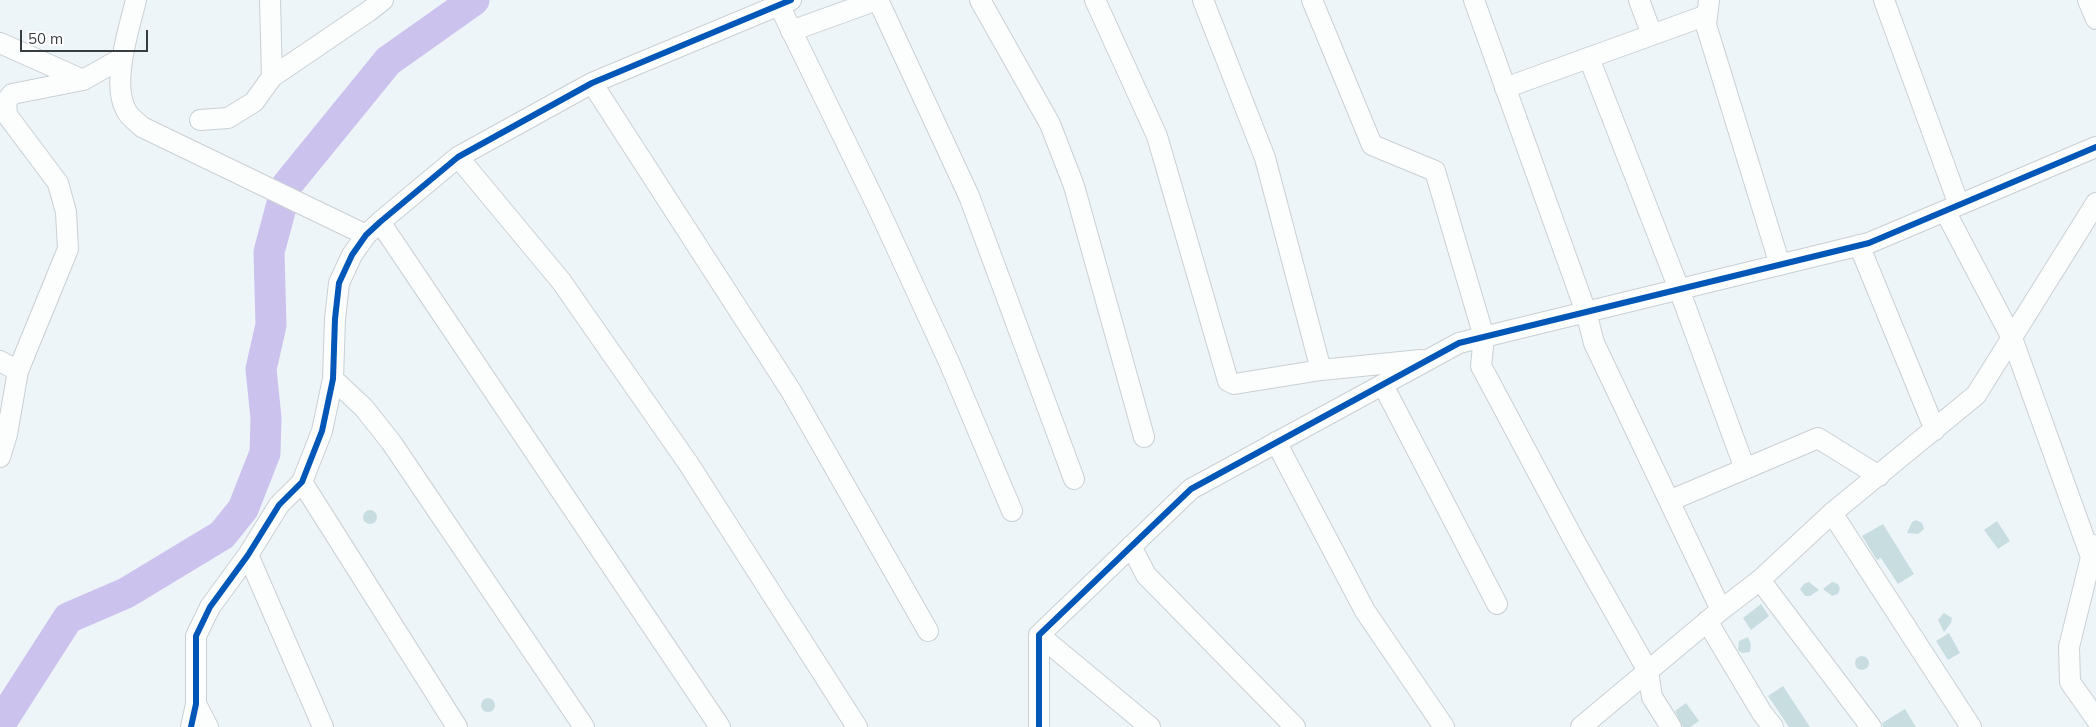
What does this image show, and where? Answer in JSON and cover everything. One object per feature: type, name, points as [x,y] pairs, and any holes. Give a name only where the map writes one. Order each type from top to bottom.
[{"type":"street","points":[[136,0],[122,58],[120,96],[126,112],[142,127],[313,209],[373,228],[720,727]]},
{"type":"street","points":[[270,0],[272,77]]},
{"type":"street","points":[[791,31],[877,0],[969,196],[1074,479]]},
{"type":"street","points":[[980,0],[1050,124],[1074,186],[1144,437]]},
{"type":"street","points":[[1095,0],[1157,136],[1228,381],[1234,384],[1321,370],[1433,359]]},
{"type":"street","points":[[1204,0],[1265,158],[1321,370]]},
{"type":"street","points":[[1312,0],[1372,145],[1435,170],[1484,337],[1481,366],[1575,542],[1648,671],[1652,697],[1671,727]]},
{"type":"street","points":[[1474,0],[1586,312],[1594,343],[1669,501],[1714,616],[1762,713],[1773,727]]},
{"type":"street","points":[[1639,0],[1652,35]]},
{"type":"street","points":[[1884,0],[1952,208],[2012,338],[2093,548],[2068,647],[2070,682],[2096,719]]},
{"type":"street","points":[[2088,0],[2096,19]]},
{"type":"street","points":[[191,727],[196,704],[196,636],[210,607],[248,555],[279,505],[302,482],[322,431],[333,379],[335,319],[339,283],[352,255],[373,228],[458,157],[592,83],[785,3],[791,31],[879,210],[945,353],[1012,511]]},
{"type":"street","points":[[200,120],[228,118],[254,102],[272,77],[373,4]]},
{"type":"street","points":[[1505,88],[1652,35],[1708,8]]},
{"type":"street","points":[[1708,8],[1706,25],[1780,265]]},
{"type":"street","points":[[0,36],[0,42],[84,80]]},
{"type":"street","points":[[0,457],[7,434],[18,371],[68,249],[66,212],[58,183],[3,116],[6,102],[12,94],[84,80],[122,58]]},
{"type":"street","points":[[1589,58],[1679,289],[1745,469]]},
{"type":"street","points":[[592,83],[790,391],[928,631]]},
{"type":"street","points":[[1039,727],[1039,635],[1192,489],[1276,442],[1433,359],[1458,343],[1858,245],[1952,208],[2096,147]]},
{"type":"street","points":[[458,157],[561,281],[688,463],[857,727]]},
{"type":"street","points":[[1581,727],[1760,580],[1832,514],[1976,395],[2096,203]]},
{"type":"street","points":[[1858,245],[1935,430]]},
{"type":"street","points":[[0,361],[18,371]]},
{"type":"street","points":[[333,379],[364,408],[391,442],[584,727]]},
{"type":"street","points":[[1383,384],[1497,604]]},
{"type":"street","points":[[1669,501],[1818,438],[1879,476]]},
{"type":"street","points":[[1276,442],[1365,611],[1444,727]]},
{"type":"street","points":[[302,482],[457,727]]},
{"type":"street","points":[[1832,514],[1971,727]]},
{"type":"street","points":[[1132,546],[1146,575],[1295,727]]},
{"type":"street","points":[[248,555],[323,727]]},
{"type":"street","points":[[1760,580],[1871,727]]},
{"type":"street","points":[[1039,635],[1150,727]]},
{"type":"street","points":[[196,704],[208,727]]},
{"type":"building","points":[[370,510],[375,512],[377,517],[375,522],[370,524],[365,522],[363,517],[365,512]]},
{"type":"building","points":[[1916,520],[1922,523],[1924,529],[1918,534],[1907,533],[1912,522]]},
{"type":"building","points":[[1997,521],[2010,541],[1998,549],[1984,530]]},
{"type":"building","points":[[1883,524],[1914,574],[1898,584],[1881,558],[1877,560],[1862,536]]},
{"type":"building","points":[[1809,582],[1819,590],[1810,596],[1805,596],[1800,589]]},
{"type":"building","points":[[1832,582],[1838,584],[1840,589],[1838,594],[1832,596],[1823,589]]},
{"type":"building","points":[[1761,604],[1769,616],[1751,630],[1743,618]]},
{"type":"building","points":[[1944,613],[1952,618],[1951,623],[1944,632],[1938,620]]},
{"type":"building","points":[[1949,633],[1960,653],[1948,660],[1936,641]]},
{"type":"building","points":[[1748,637],[1751,645],[1750,652],[1742,653],[1738,650],[1739,641]]},
{"type":"building","points":[[1862,656],[1867,658],[1869,663],[1867,668],[1862,670],[1857,668],[1855,663],[1857,658]]},
{"type":"building","points":[[1783,686],[1810,727],[1789,727],[1768,696]]},
{"type":"building","points":[[488,698],[493,700],[495,705],[493,710],[488,712],[483,710],[481,705],[483,700]]},
{"type":"building","points":[[1686,703],[1699,721],[1690,727],[1683,727],[1675,711]]},
{"type":"building","points":[[1905,709],[1916,727],[1883,727],[1882,723]]},
{"type":"waterway","points":[[0,724],[68,618],[126,593],[222,535],[243,509],[265,453],[266,418],[261,369],[271,325],[269,252],[287,185],[388,61],[474,0]]},
{"type":"cycle path","points":[[191,727],[196,704],[196,636],[210,607],[248,555],[279,505],[302,482],[322,431],[333,379],[335,319],[339,283],[352,255],[366,235],[458,157],[592,83],[791,0]]},
{"type":"cycle path","points":[[1039,727],[1039,635],[1191,489],[1459,343],[1869,243],[2096,147]]}]
